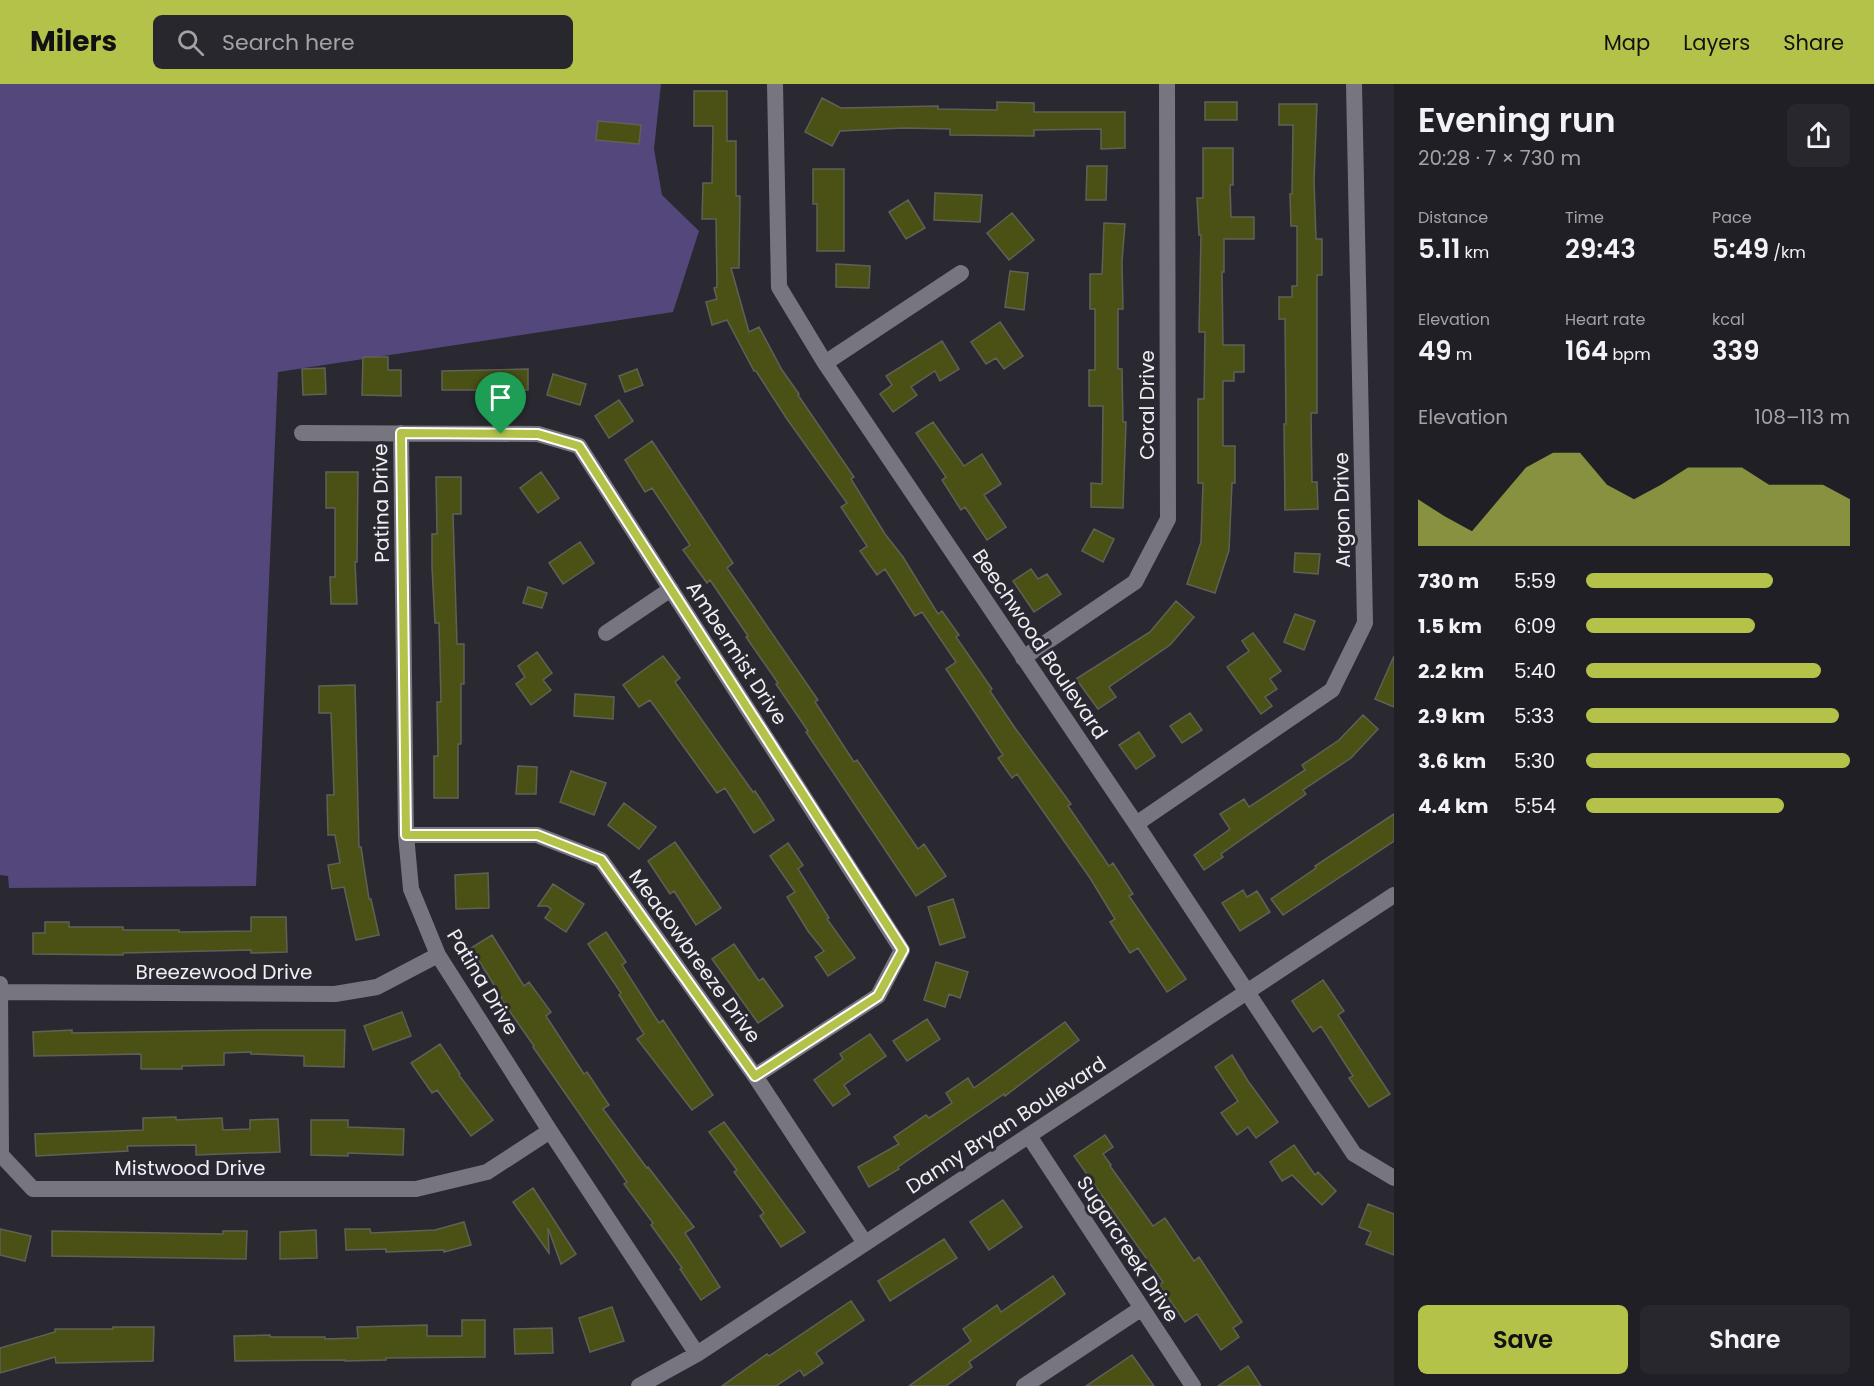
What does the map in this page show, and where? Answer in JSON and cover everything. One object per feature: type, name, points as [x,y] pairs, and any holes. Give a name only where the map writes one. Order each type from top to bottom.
[{"type":"street","name":"Beechwood Boulevard","points":[[775,84],[780,287],[825,363],[1136,824],[1354,1154],[1394,1178]]},
{"type":"street","name":"Coral Drive","points":[[1023,658],[1135,582],[1168,519],[1167,84]]},
{"type":"street","name":"Argon Drive","points":[[1136,824],[1332,690],[1365,623],[1354,84]]},
{"type":"street","points":[[825,363],[962,273]]},
{"type":"street","name":"Ambermist Drive","points":[[302,433],[538,434],[579,446],[903,950],[878,996],[755,1076]]},
{"type":"street","name":"Patina Drive","points":[[401,433],[406,835],[411,890],[438,955],[550,1131],[698,1354]]},
{"type":"street","points":[[606,633],[672,589]]},
{"type":"street","name":"Meadowbreeze Drive","points":[[406,835],[537,835],[601,860],[755,1076],[865,1244]]},
{"type":"street","name":"Danny Bryan Boulevard","points":[[639,1386],[698,1354],[1394,895]]},
{"type":"street","name":"Breezewood Drive","points":[[0,992],[335,994],[377,987],[438,955]]},
{"type":"street","name":"Mistwood Drive","points":[[0,984],[0,1155],[33,1189],[416,1189],[488,1172],[550,1131]]},
{"type":"street","name":"Sugarcreek Drive","points":[[1029,1136],[1193,1386]]},
{"type":"street","points":[[1024,1386],[1142,1308]]},
{"type":"shaded area","points":[[0,84],[661,84],[654,149],[662,195],[699,231],[673,312],[278,372],[256,886],[9,888],[8,876],[0,875]]},
{"type":"building","points":[[694,91],[727,91],[727,141],[736,141],[736,196],[740,196],[739,268],[731,268],[749,332],[759,327],[782,370],[854,477],[851,479],[885,534],[903,557],[938,614],[942,611],[959,635],[956,637],[992,689],[990,691],[1071,804],[1068,806],[1109,866],[1113,863],[1133,894],[1129,896],[1186,979],[1167,992],[1138,948],[1130,953],[1110,922],[1115,919],[1090,878],[1017,774],[1012,778],[998,758],[1003,755],[946,669],[956,662],[922,612],[915,616],[885,569],[877,575],[860,551],[867,546],[841,507],[847,503],[754,371],[727,320],[712,325],[706,302],[717,299],[714,288],[717,287],[716,219],[702,219],[703,183],[712,183],[713,126],[694,126]]},
{"type":"building","points":[[822,98],[841,108],[938,106],[938,109],[997,110],[997,102],[1034,103],[1034,112],[1125,112],[1125,148],[1101,149],[1101,129],[1034,130],[1034,136],[950,135],[950,129],[904,128],[840,131],[832,146],[805,132]]},
{"type":"building","points":[[1205,102],[1237,102],[1237,120],[1205,120]]},
{"type":"building","points":[[1279,104],[1317,104],[1314,181],[1316,239],[1322,239],[1322,275],[1317,275],[1317,413],[1311,413],[1312,482],[1317,482],[1318,509],[1285,510],[1285,319],[1279,319],[1279,297],[1292,297],[1292,286],[1297,286],[1297,226],[1291,226],[1293,125],[1279,125]]},
{"type":"building","points":[[598,121],[641,125],[639,144],[596,140]]},
{"type":"building","points":[[1203,148],[1233,148],[1233,185],[1230,185],[1231,217],[1254,217],[1254,239],[1224,239],[1223,345],[1244,345],[1244,372],[1234,372],[1234,381],[1223,381],[1223,446],[1235,446],[1235,483],[1232,483],[1229,550],[1215,593],[1187,584],[1201,542],[1203,483],[1198,483],[1198,399],[1204,399],[1205,332],[1199,332],[1201,235],[1199,235],[1197,198],[1203,198]]},
{"type":"building","points":[[1087,166],[1107,166],[1106,200],[1086,200]]},
{"type":"building","points":[[813,169],[844,169],[844,251],[817,251],[817,204],[813,204]]},
{"type":"building","points":[[935,193],[982,195],[980,222],[934,220]]},
{"type":"building","points":[[908,200],[925,228],[906,239],[889,212]]},
{"type":"building","points":[[1012,213],[1034,240],[1009,260],[987,233]]},
{"type":"building","points":[[1104,223],[1125,224],[1122,261],[1123,309],[1118,309],[1118,369],[1122,369],[1123,422],[1126,422],[1123,508],[1091,507],[1091,483],[1102,484],[1103,406],[1089,406],[1089,370],[1095,370],[1095,309],[1090,309],[1090,274],[1102,274]]},
{"type":"building","points":[[836,264],[870,266],[869,288],[836,287]]},
{"type":"building","points":[[1010,271],[1028,273],[1024,310],[1005,307]]},
{"type":"building","points":[[1000,322],[1023,356],[1004,369],[996,358],[986,364],[971,342]]},
{"type":"building","points":[[942,341],[959,369],[940,381],[935,371],[911,387],[917,395],[893,412],[880,394],[892,385],[886,376]]},
{"type":"building","points":[[363,357],[388,357],[388,370],[401,370],[401,396],[362,395]]},
{"type":"building","points":[[325,368],[326,394],[303,395],[302,369]]},
{"type":"building","points":[[528,369],[528,390],[442,390],[442,371]]},
{"type":"building","points":[[637,369],[643,385],[625,392],[619,376]]},
{"type":"building","points":[[553,374],[586,384],[580,405],[547,395]]},
{"type":"building","points":[[619,400],[633,421],[609,438],[595,416]]},
{"type":"building","points":[[933,422],[964,466],[982,454],[1001,484],[984,495],[1006,527],[987,540],[965,507],[961,510],[942,480],[946,477],[916,433]]},
{"type":"building","points":[[652,441],[733,563],[727,568],[818,700],[815,702],[854,762],[857,760],[918,849],[924,844],[946,876],[916,896],[806,732],[808,731],[776,684],[778,683],[746,637],[748,636],[710,580],[707,583],[683,550],[690,545],[652,488],[645,492],[625,460]]},
{"type":"building","points":[[326,472],[358,472],[357,562],[355,562],[357,604],[331,604],[330,577],[335,577],[335,508],[326,508]]},
{"type":"building","points":[[541,472],[559,498],[538,513],[520,488]]},
{"type":"building","points":[[436,477],[461,477],[461,514],[453,514],[457,644],[464,644],[461,744],[458,744],[458,798],[434,798],[434,756],[438,756],[437,702],[441,702],[439,623],[435,623],[432,568],[432,534],[437,534]]},
{"type":"building","points":[[1094,529],[1114,539],[1103,562],[1082,551]]},
{"type":"building","points":[[580,542],[594,563],[563,584],[549,563]]},
{"type":"building","points":[[1295,553],[1320,554],[1318,574],[1294,572]]},
{"type":"building","points":[[1031,569],[1038,579],[1047,574],[1061,594],[1034,612],[1013,581]]},
{"type":"building","points":[[528,587],[547,593],[542,608],[523,603]]},
{"type":"building","points":[[1176,601],[1194,617],[1170,645],[1109,687],[1116,697],[1098,709],[1076,679],[1150,632]]},
{"type":"building","points":[[1295,614],[1315,621],[1304,650],[1284,642]]},
{"type":"building","points":[[1253,633],[1281,671],[1270,679],[1277,689],[1265,697],[1272,706],[1261,714],[1227,667],[1249,651],[1242,641]]},
{"type":"building","points":[[537,652],[552,673],[543,680],[551,690],[531,705],[516,684],[525,677],[518,666]]},
{"type":"building","points":[[663,656],[680,678],[675,682],[774,820],[754,833],[725,788],[717,793],[650,700],[639,707],[623,685]]},
{"type":"building","points":[[1394,656],[1394,707],[1375,699]]},
{"type":"building","points":[[355,685],[359,847],[361,847],[369,899],[371,899],[379,935],[356,940],[344,887],[332,889],[328,865],[340,863],[335,835],[328,835],[327,795],[334,795],[331,713],[319,713],[319,686]]},
{"type":"building","points":[[575,694],[614,697],[613,719],[574,716]]},
{"type":"building","points":[[1190,713],[1202,730],[1182,743],[1170,726]]},
{"type":"building","points":[[1363,715],[1378,729],[1351,758],[1303,790],[1306,794],[1221,854],[1223,857],[1204,870],[1194,855],[1230,829],[1220,814],[1244,799],[1249,807],[1305,770],[1302,765],[1339,740]]},
{"type":"building","points":[[1139,732],[1155,756],[1136,769],[1119,745]]},
{"type":"building","points":[[518,766],[537,767],[536,794],[516,794]]},
{"type":"building","points":[[571,771],[606,783],[594,815],[560,802]]},
{"type":"building","points":[[624,803],[656,827],[639,849],[608,825]]},
{"type":"building","points":[[1394,814],[1394,841],[1283,915],[1271,899],[1316,868],[1315,866]]},
{"type":"building","points":[[675,842],[721,908],[696,925],[674,891],[670,894],[648,861]]},
{"type":"building","points":[[788,843],[803,865],[798,869],[829,918],[827,919],[855,958],[828,976],[815,957],[824,951],[808,931],[787,897],[795,892],[770,856]]},
{"type":"building","points":[[488,873],[489,908],[456,909],[455,875]]},
{"type":"building","points":[[553,884],[584,904],[566,932],[545,918],[551,909],[547,906],[538,906]]},
{"type":"building","points":[[1243,890],[1247,897],[1257,891],[1270,912],[1240,931],[1222,903]]},
{"type":"building","points":[[953,899],[965,937],[940,945],[928,907]]},
{"type":"building","points":[[251,917],[286,917],[287,952],[251,953],[251,950],[123,953],[123,955],[33,954],[33,933],[45,933],[45,922],[69,922],[69,927],[123,927],[123,930],[251,931]]},
{"type":"building","points":[[606,932],[626,962],[622,965],[659,1023],[663,1020],[713,1095],[692,1110],[637,1039],[644,1034],[619,995],[621,993],[588,944]]},
{"type":"building","points":[[492,935],[524,986],[529,982],[551,1012],[546,1016],[584,1074],[587,1072],[609,1105],[603,1109],[694,1227],[685,1233],[720,1287],[701,1300],[680,1269],[682,1268],[651,1225],[653,1223],[624,1184],[627,1182],[501,999],[471,948]]},
{"type":"building","points":[[734,944],[759,981],[763,978],[783,1006],[758,1023],[712,959]]},
{"type":"building","points":[[936,962],[968,972],[960,998],[949,994],[945,1007],[924,1000]]},
{"type":"building","points":[[1323,980],[1344,1011],[1338,1015],[1390,1094],[1369,1107],[1349,1078],[1353,1076],[1321,1026],[1313,1032],[1292,1001]]},
{"type":"building","points":[[402,1012],[411,1036],[373,1050],[364,1026]]},
{"type":"building","points":[[927,1019],[940,1039],[907,1061],[893,1041]]},
{"type":"building","points":[[1065,1022],[1079,1040],[1005,1096],[1004,1094],[898,1167],[899,1169],[869,1187],[858,1167],[899,1144],[894,1137],[926,1115],[929,1118],[952,1103],[946,1093],[968,1078],[974,1088]]},
{"type":"building","points":[[72,1030],[72,1033],[345,1030],[344,1067],[304,1066],[304,1056],[251,1054],[251,1052],[224,1053],[224,1065],[182,1066],[182,1069],[141,1069],[141,1054],[34,1056],[33,1032]]},
{"type":"building","points":[[870,1034],[886,1056],[844,1085],[850,1094],[833,1106],[814,1080],[843,1059],[840,1054]]},
{"type":"building","points":[[440,1044],[459,1075],[493,1120],[471,1136],[437,1090],[432,1093],[411,1063]]},
{"type":"building","points":[[1232,1055],[1278,1122],[1256,1138],[1248,1127],[1237,1135],[1221,1113],[1238,1101],[1215,1067]]},
{"type":"building","points":[[176,1117],[176,1120],[222,1118],[223,1130],[250,1129],[250,1120],[278,1119],[280,1152],[196,1155],[196,1145],[127,1146],[128,1151],[36,1156],[35,1134],[143,1130],[143,1118]]},
{"type":"building","points":[[311,1120],[348,1120],[348,1127],[404,1129],[403,1155],[348,1153],[348,1156],[311,1155]]},
{"type":"building","points":[[724,1122],[805,1232],[781,1247],[760,1216],[764,1213],[734,1172],[737,1170],[709,1132]]},
{"type":"building","points":[[1105,1135],[1113,1147],[1103,1154],[1153,1226],[1165,1218],[1194,1261],[1199,1257],[1242,1322],[1233,1328],[1239,1337],[1221,1350],[1197,1314],[1185,1322],[1159,1285],[1163,1282],[1074,1156]]},
{"type":"building","points":[[1294,1145],[1315,1175],[1318,1172],[1336,1191],[1322,1205],[1292,1175],[1282,1181],[1270,1162]]},
{"type":"building","points":[[533,1188],[576,1254],[561,1264],[548,1228],[549,1253],[513,1202]]},
{"type":"building","points":[[1003,1200],[1022,1227],[989,1250],[970,1222]]},
{"type":"building","points":[[1368,1204],[1394,1214],[1394,1255],[1366,1244],[1371,1232],[1359,1227]]},
{"type":"building","points":[[464,1222],[471,1245],[444,1252],[444,1250],[386,1252],[386,1249],[346,1250],[345,1229],[370,1229],[371,1233],[435,1230]]},
{"type":"building","points":[[0,1229],[31,1236],[25,1261],[0,1255]]},
{"type":"building","points":[[316,1230],[317,1258],[280,1259],[280,1232]]},
{"type":"building","points":[[52,1231],[223,1234],[223,1231],[247,1231],[246,1259],[52,1256]]},
{"type":"building","points":[[944,1239],[957,1258],[890,1301],[878,1281]]},
{"type":"building","points":[[1053,1276],[1065,1294],[969,1362],[972,1367],[946,1386],[909,1386],[971,1341],[963,1329],[997,1305],[1001,1312]]},
{"type":"building","points":[[851,1301],[864,1320],[816,1353],[823,1363],[804,1376],[800,1370],[776,1386],[722,1386],[767,1354],[769,1356]]},
{"type":"building","points":[[612,1307],[624,1341],[590,1352],[579,1318]]},
{"type":"building","points":[[462,1320],[485,1320],[485,1357],[235,1361],[234,1336],[358,1338],[357,1327],[427,1325],[427,1336],[462,1336]]},
{"type":"building","points":[[113,1327],[154,1327],[153,1361],[56,1363],[55,1357],[0,1373],[0,1348],[55,1332],[55,1329],[113,1329]]},
{"type":"building","points":[[552,1328],[553,1353],[515,1354],[514,1329]]},
{"type":"building","points":[[1132,1355],[1154,1386],[1086,1386]]},
{"type":"building","points":[[1248,1366],[1261,1386],[1218,1386]]},
{"type":"route","points":[[401,433],[501,434],[538,434],[579,446],[903,950],[878,996],[755,1076],[601,860],[537,835],[406,835],[401,433]]}]
